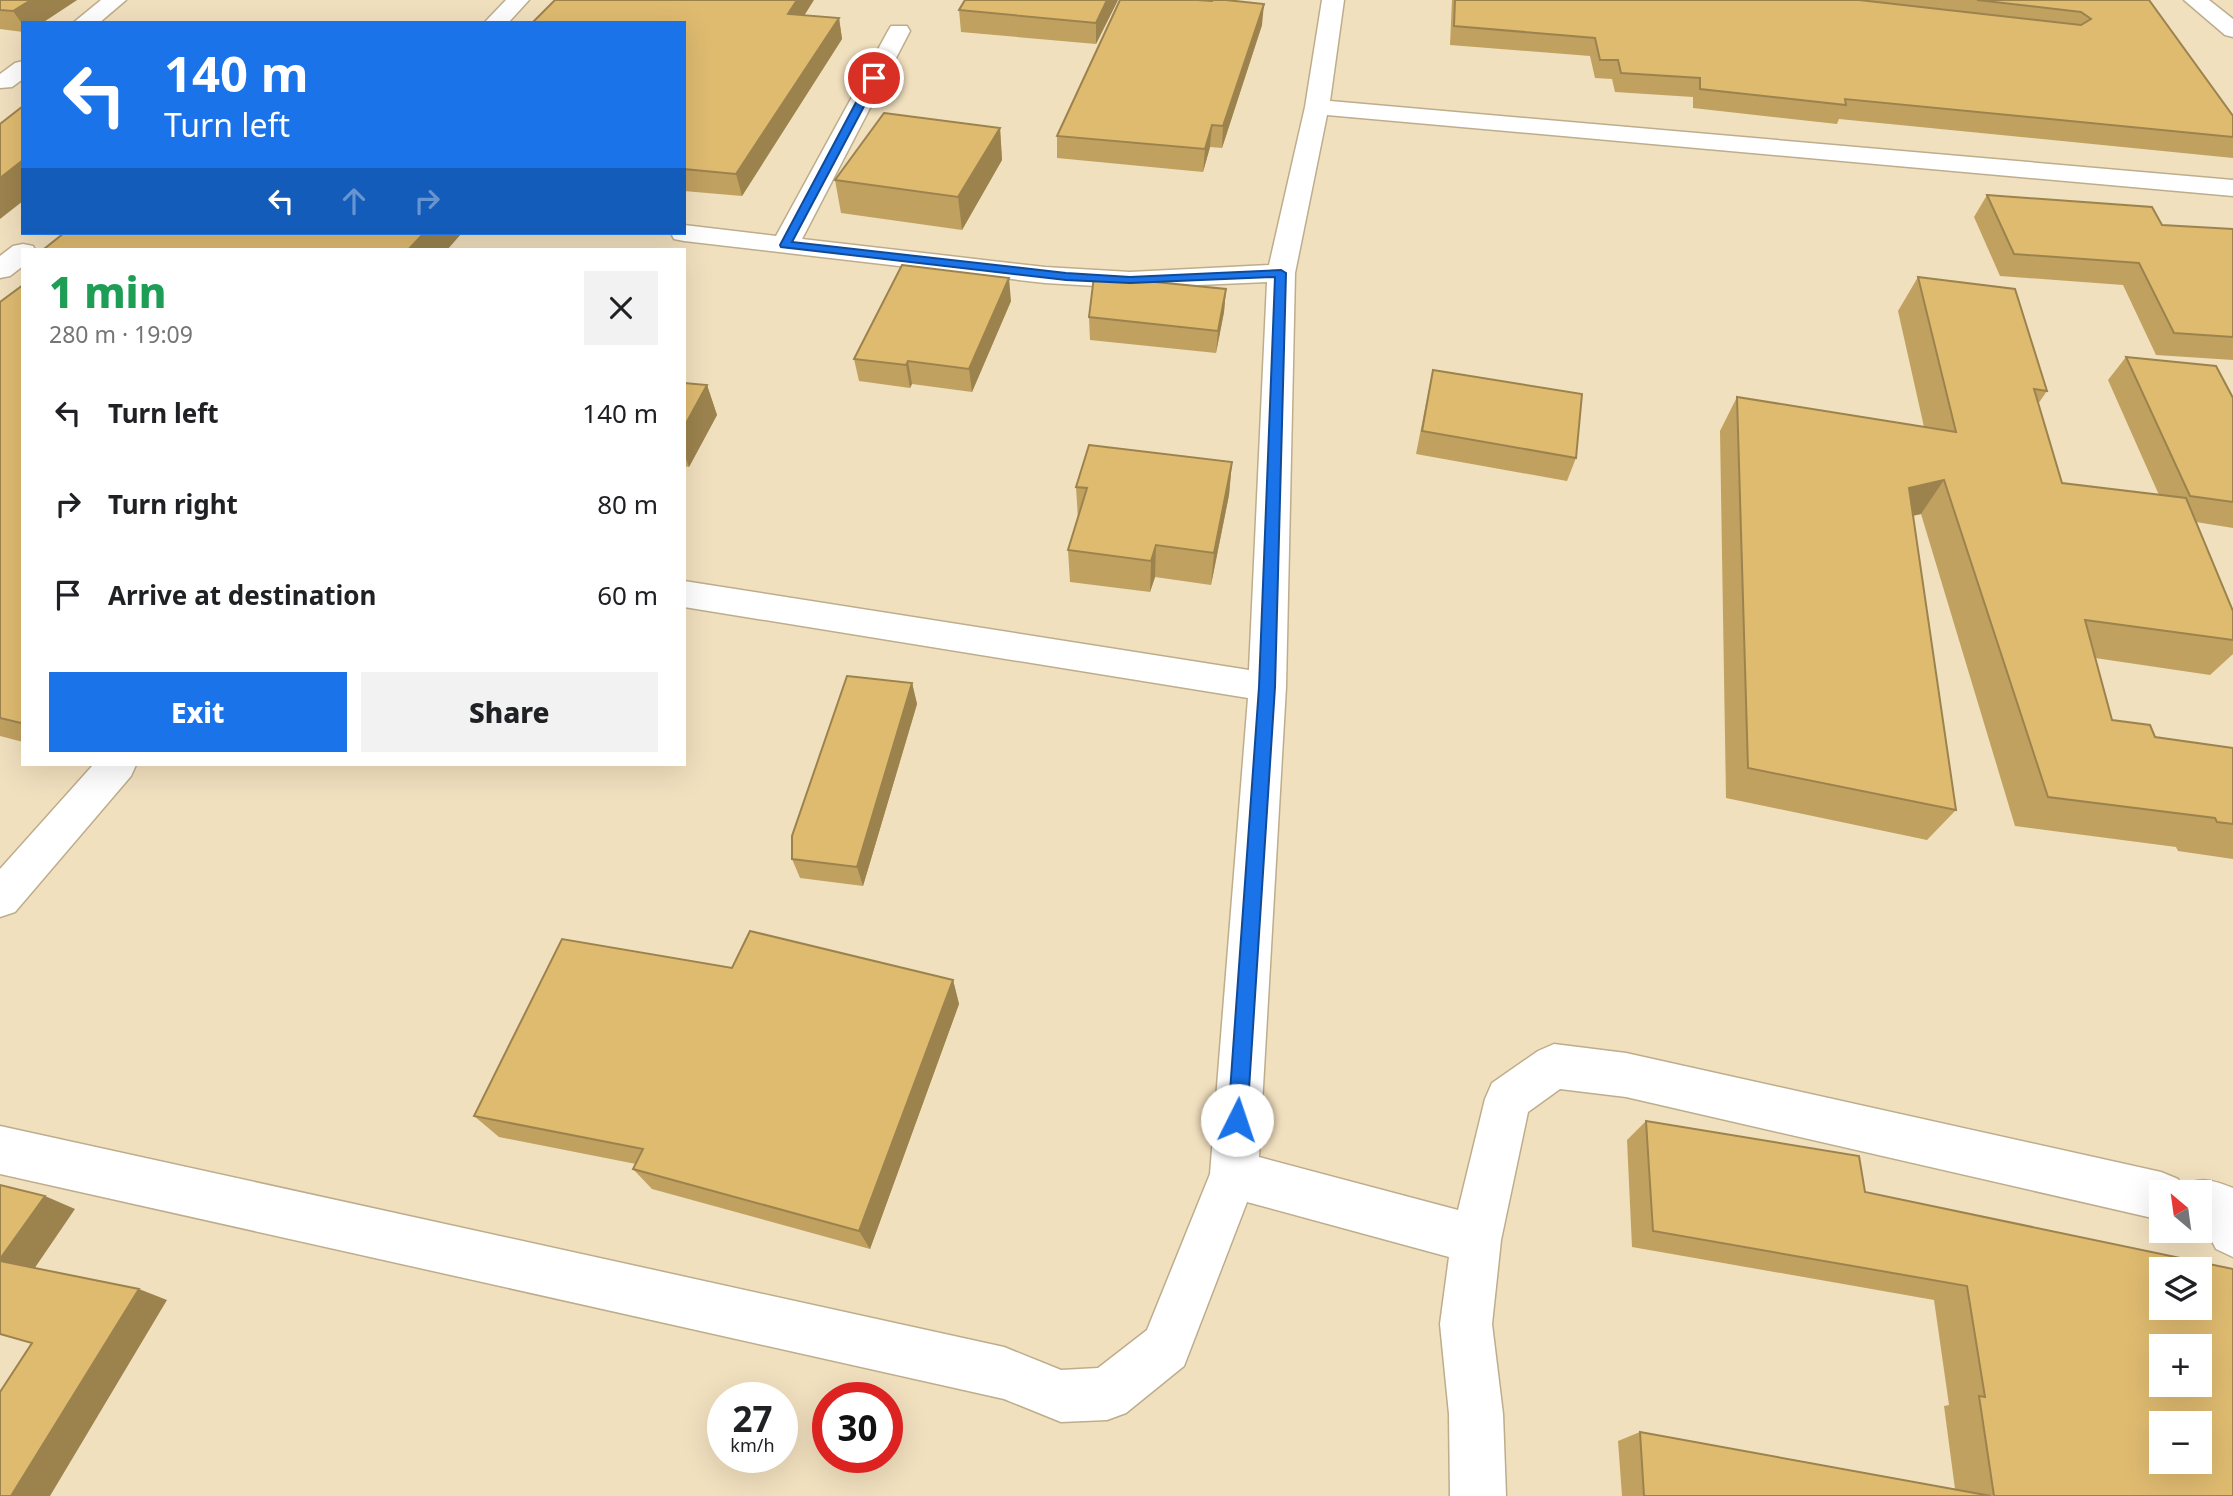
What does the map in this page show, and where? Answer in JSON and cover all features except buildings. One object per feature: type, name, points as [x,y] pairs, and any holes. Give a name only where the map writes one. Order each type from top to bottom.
[{"type":"street","points":[[87,21],[115,0]]},
{"type":"street","points":[[497,21],[518,0]]},
{"type":"street","points":[[0,1150],[1004,1373],[1061,1396],[1107,1394],[1166,1348],[1234,1174],[1267,687],[1281,273],[1317,107],[1334,0]]},
{"type":"street","points":[[2195,0],[2233,30]]},
{"type":"street","points":[[785,245],[899,31]]},
{"type":"street","points":[[1317,107],[2233,188]]},
{"type":"street","points":[[686,233],[1069,276],[1130,280],[1281,273]]},
{"type":"street","points":[[28,248],[44,235]]},
{"type":"street","points":[[0,270],[21,253]]},
{"type":"street","points":[[686,594],[1267,687]]},
{"type":"street","points":[[0,900],[116,766]]},
{"type":"street","points":[[1478,1496],[1476,1414],[1466,1324],[1476,1240],[1508,1099],[1554,1066],[1626,1075],[2149,1193]]},
{"type":"street","points":[[1234,1174],[1476,1240]]},
{"type":"route","points":[[874,78],[785,245],[1045,275],[1130,280],[1189,275],[1281,273],[1267,687],[1237,1120]]}]
